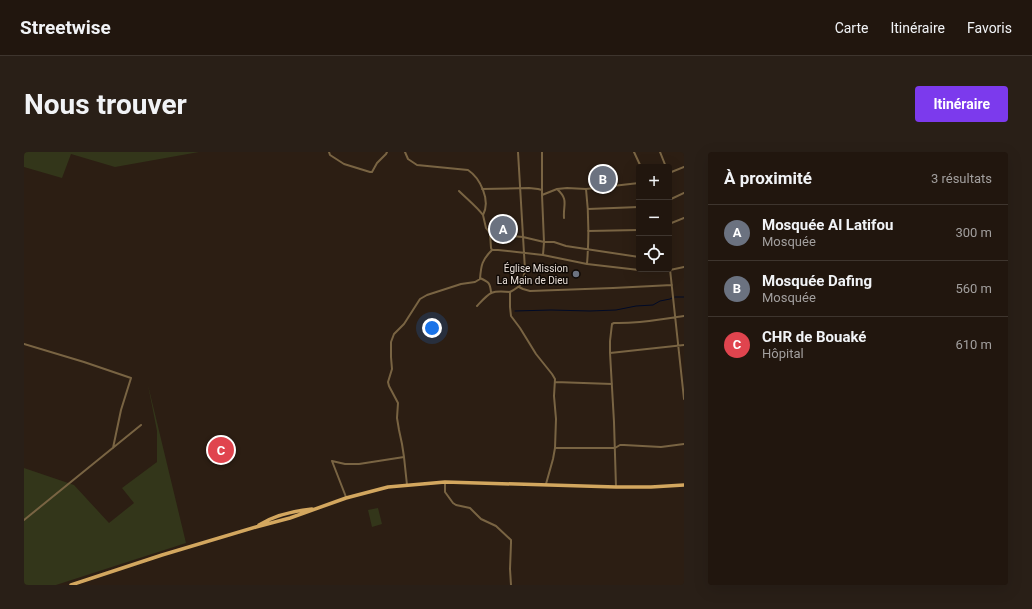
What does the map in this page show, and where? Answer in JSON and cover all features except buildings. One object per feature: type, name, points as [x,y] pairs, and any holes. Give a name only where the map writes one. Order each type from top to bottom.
[{"type":"main road","points":[[71,585],[256,527],[290,518],[346,498],[382,489],[407,485],[445,482],[616,487],[684,485]]},
{"type":"street","points":[[329,152],[330,155],[344,164],[370,172],[372,172],[377,162],[387,152]]},
{"type":"street","points":[[405,152],[408,159],[417,165],[468,170],[474,174],[482,189],[486,202],[485,211],[483,214]]},
{"type":"street","points":[[477,306],[491,292],[510,292],[521,286],[523,281],[525,270],[518,152]]},
{"type":"street","points":[[542,152],[543,255]]},
{"type":"street","points":[[634,152],[640,164]]},
{"type":"street","points":[[660,152],[665,164]]},
{"type":"street","points":[[672,172],[684,167]]},
{"type":"street","points":[[542,195],[557,189],[586,189],[636,184]]},
{"type":"street","points":[[482,189],[520,188],[542,190]]},
{"type":"street","points":[[557,189],[563,194],[564,198],[564,218]]},
{"type":"street","points":[[586,189],[588,209],[587,264]]},
{"type":"street","points":[[459,191],[483,214],[486,228],[490,233],[500,236],[523,237],[544,242],[554,242],[566,246],[636,257]]},
{"type":"street","points":[[672,199],[684,193]]},
{"type":"street","points":[[588,209],[636,207]]},
{"type":"street","points":[[672,223],[684,218]]},
{"type":"street","points":[[588,231],[636,230]]},
{"type":"street","points":[[490,233],[492,250]]},
{"type":"street","points":[[492,250],[543,255],[587,264],[636,269]]},
{"type":"street","points":[[407,485],[397,418],[398,403],[388,382],[392,369],[391,342],[394,334],[404,324],[420,299],[427,295],[461,284],[475,282],[480,279],[481,268],[488,254],[492,250]]},
{"type":"street","points":[[672,270],[684,267]]},
{"type":"street","points":[[670,272],[684,399]]},
{"type":"street","points":[[480,278],[488,281],[491,292]]},
{"type":"street","points":[[519,287],[530,291],[672,285]]},
{"type":"street","points":[[510,292],[511,316],[536,354],[555,379],[555,448],[546,485]]},
{"type":"street","points":[[616,487],[610,353],[613,323],[629,324],[684,316]]},
{"type":"street","points":[[24,344],[131,378],[121,410],[113,448]]},
{"type":"street","points":[[610,353],[684,345]]},
{"type":"street","points":[[555,382],[612,384]]},
{"type":"street","points":[[24,520],[141,425]]},
{"type":"street","points":[[555,448],[615,448],[624,444],[661,447],[684,444]]},
{"type":"street","points":[[346,498],[332,461],[345,464],[359,464],[404,457]]},
{"type":"street","points":[[445,482],[445,492],[453,503],[470,508],[481,519],[496,526],[511,540],[511,585]]},
{"type":"green space","points":[[24,152],[199,152],[115,167],[71,154],[62,178],[24,167]]},
{"type":"green space","points":[[148,385],[186,543],[56,585],[24,585],[24,468],[74,485],[109,523],[134,503],[122,488],[157,462],[157,431]]},
{"type":"green space","points":[[378,508],[382,524],[372,527],[368,510]]},
{"type":"waterway","points":[[675,297],[684,297]]},
{"type":"waterway","points":[[515,311],[616,310],[636,306],[653,305],[660,301],[672,298]]},
{"type":"place","name":"Mosquée Dafing","points":[[603,179]]},
{"type":"place","name":"Mosquée Al Latifou","points":[[503,229]]},
{"type":"place","name":"Église Mission La Main de Dieu","points":[[576,274]]},
{"type":"place","name":"CHR de Bouaké","points":[[221,450]]}]
